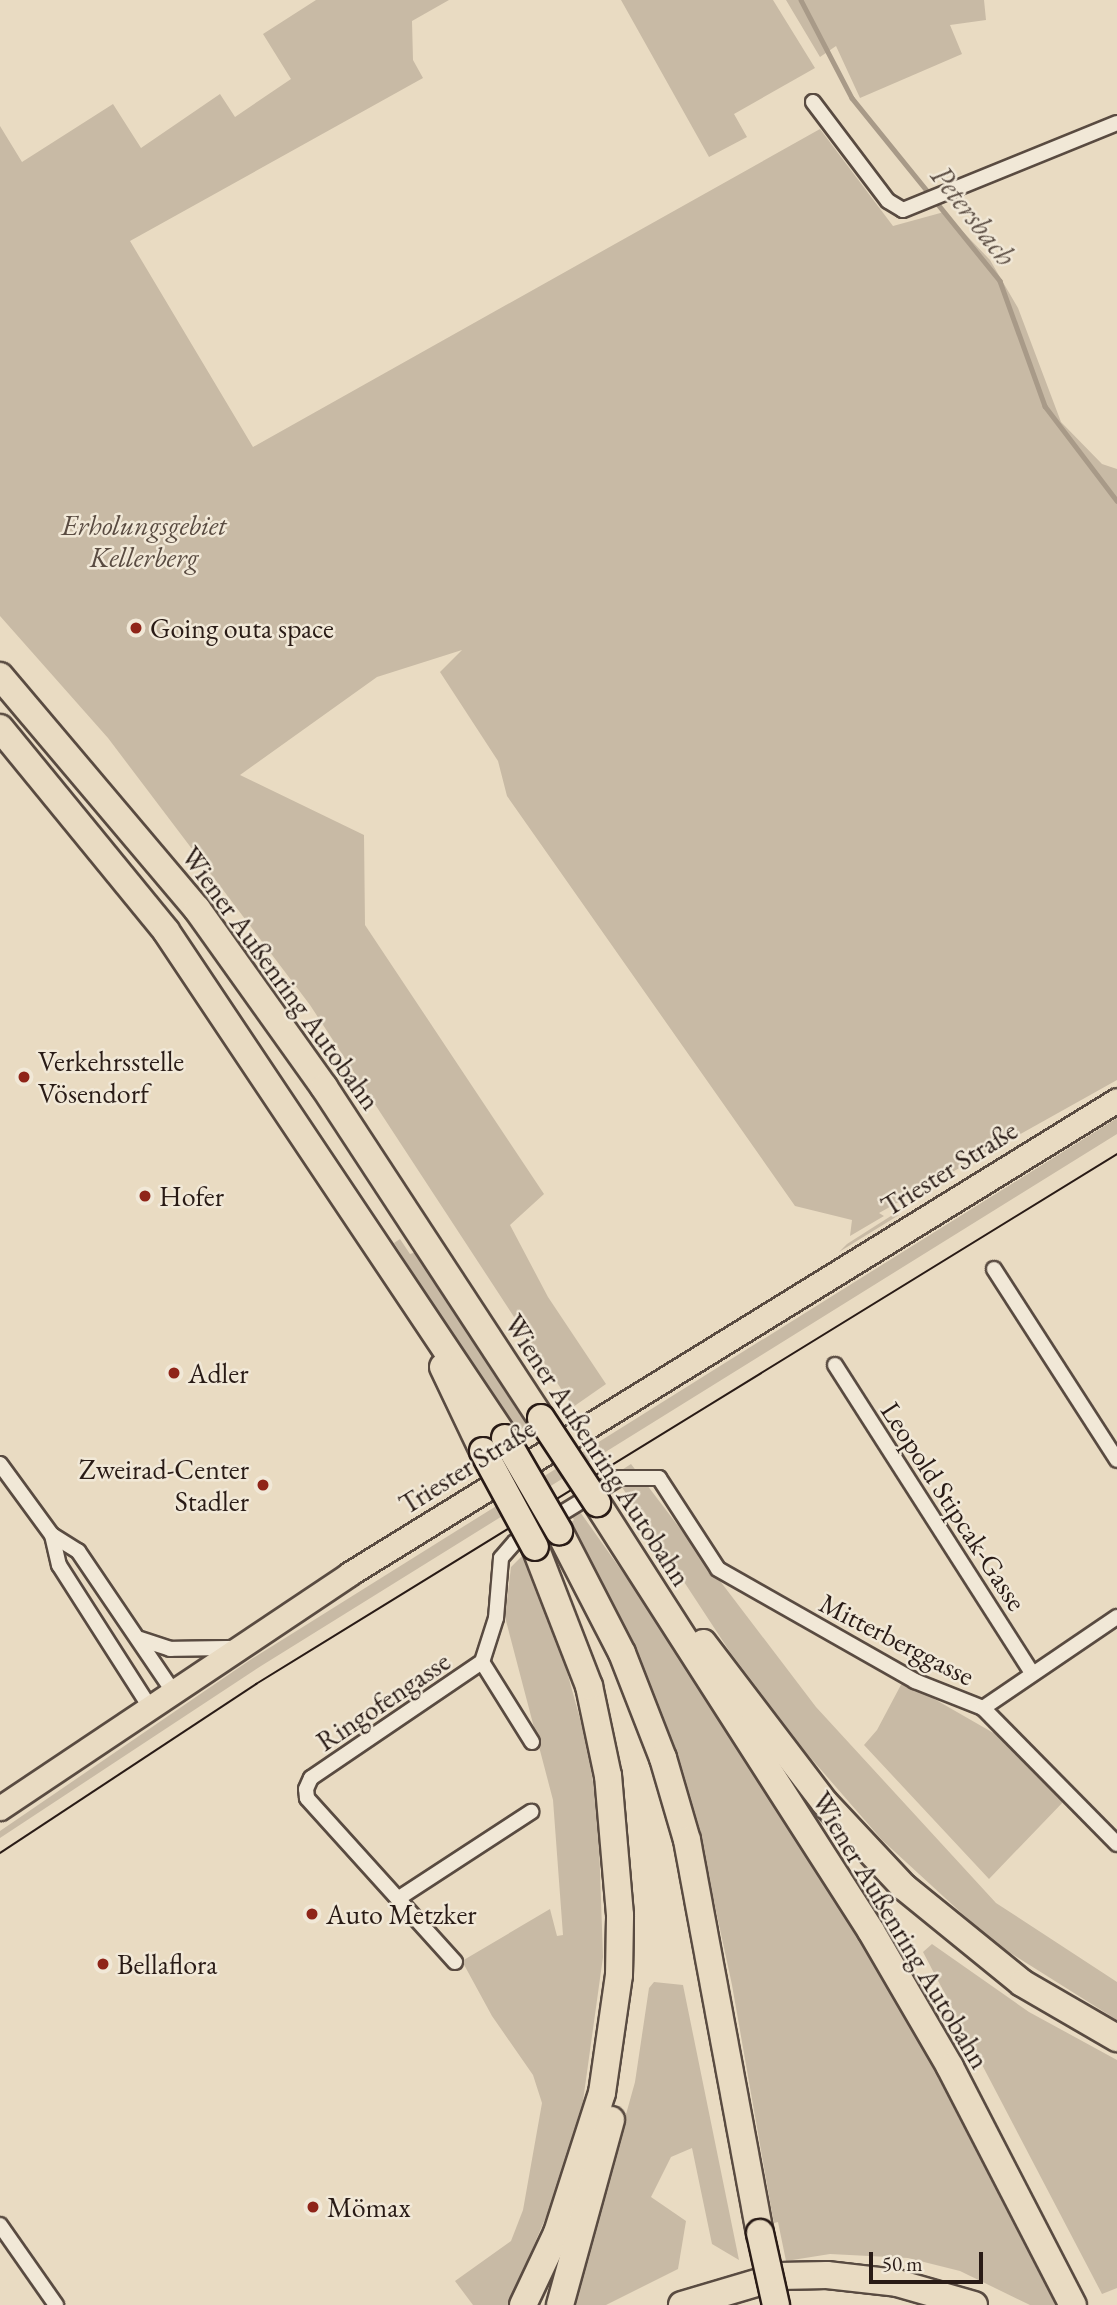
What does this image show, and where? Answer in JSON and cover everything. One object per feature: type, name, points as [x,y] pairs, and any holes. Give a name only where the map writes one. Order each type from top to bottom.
[{"type":"highway","name":"Wiener Außenring Autobahn","points":[[0,677],[197,909],[331,1097],[597,1503],[877,1943],[999,2157],[1073,2305]]},
{"type":"highway","points":[[0,728],[166,931],[279,1094],[401,1289],[545,1540],[622,1653],[663,1758],[687,1840],[760,2233],[776,2305]]},
{"type":"highway","points":[[401,1289],[442,1365],[492,1446]]},
{"type":"highway","points":[[597,1503],[798,1771],[879,1862],[988,1959],[1055,2005],[1117,2038]]},
{"type":"highway","points":[[523,2305],[557,2232],[602,2094],[612,2033],[620,1939],[610,1790],[592,1699],[545,1540]]},
{"type":"highway","points":[[545,1540],[586,1654],[614,1759],[624,1833],[630,1939],[626,2034],[616,2096],[581,2242],[560,2305]]},
{"type":"highway","points":[[681,2305],[780,2276],[897,2283],[974,2305]]},
{"type":"highway","points":[[730,2305],[783,2288],[848,2278]]},
{"type":"main road","name":"Triester Straße","points":[[0,1808],[235,1648],[1117,1100]]},
{"type":"street","points":[[813,102],[888,201],[903,210],[1117,122]]},
{"type":"street","points":[[994,1269],[1117,1460]]},
{"type":"street","name":"Leopold Stipcak-Gasse","points":[[835,1365],[1031,1672]]},
{"type":"street","points":[[0,1464],[52,1535],[78,1551],[172,1690]]},
{"type":"street","name":"Mitterberggasse","points":[[482,1662],[496,1618],[505,1551],[618,1478],[659,1478],[718,1569],[915,1681],[983,1708],[1117,1844]]},
{"type":"street","points":[[52,1535],[59,1565],[149,1706]]},
{"type":"street","points":[[983,1708],[1031,1672],[1117,1617]]},
{"type":"street","points":[[138,1638],[170,1649],[235,1648]]},
{"type":"street","points":[[482,1662],[532,1741]]},
{"type":"street","name":"Ringofengasse","points":[[399,1898],[307,1798],[311,1778],[482,1662]]},
{"type":"street","points":[[455,1962],[399,1898],[531,1812]]},
{"type":"street","points":[[0,2225],[56,2305]]},
{"type":"green space","name":"Erholungsgebiet Kellerberg","points":[[316,0],[449,0],[412,21],[413,60],[423,78],[130,241],[253,447],[820,129],[893,226],[944,212],[990,260],[1018,308],[1061,422],[1102,464],[1117,469],[1117,1080],[879,1213],[884,1216],[850,1236],[852,1220],[795,1206],[507,796],[498,761],[440,672],[462,650],[377,677],[240,775],[364,835],[365,925],[544,1194],[510,1225],[548,1297],[606,1384],[573,1407],[310,1005],[108,738],[0,616],[0,126],[22,162],[113,104],[141,148],[220,94],[235,117],[291,79],[263,34]]},
{"type":"green space","points":[[621,0],[773,0],[815,68],[734,114],[747,137],[709,157]]},
{"type":"green space","points":[[786,0],[984,0],[986,20],[950,25],[962,54],[860,98],[836,46],[820,57]]},
{"type":"green space","points":[[1117,1118],[1117,1134],[261,1666],[0,1838],[0,1831],[253,1658]]},
{"type":"green space","points":[[894,1214],[899,1215],[839,1252],[847,1244]]},
{"type":"green space","points":[[400,1239],[410,1254],[416,1252],[527,1426],[514,1433],[394,1243]]},
{"type":"green space","points":[[631,1464],[816,1707],[996,1903],[1117,1982],[1117,2020],[993,1942],[882,1840],[809,1756],[730,1652],[614,1475]]},
{"type":"green space","points":[[578,1509],[655,1618],[920,2036],[1062,2305],[1030,2305],[960,2271],[908,2258],[830,2254],[786,2261],[778,2222],[774,2223],[732,1985],[696,1818],[666,1724],[639,1659],[568,1525],[574,1520],[571,1514]]},
{"type":"green space","points":[[522,1556],[556,1632],[587,1744],[598,1814],[603,1957],[583,2101],[552,2203],[508,2305],[473,2305],[455,2281],[511,2241],[523,2210],[542,2103],[533,2075],[492,2016],[462,1961],[550,1909],[557,1936],[563,1935],[553,1800],[505,1617],[511,1567]]},
{"type":"green space","points":[[903,1681],[997,1735],[1065,1800],[989,1879],[864,1745],[877,1730]]},
{"type":"green space","points":[[932,1944],[1029,2012],[1117,2060],[1117,2288],[1102,2294],[923,1952]]},
{"type":"green space","points":[[654,1982],[683,1985],[739,2260],[712,2244],[692,2148],[671,2157],[651,2197],[686,2221],[678,2269],[606,2305],[573,2305],[635,2082],[649,1988]]},
{"type":"waterway","name":"Petersbach","points":[[801,0],[852,98],[1000,281],[1045,406],[1117,501]]},
{"type":"tram line","points":[[0,1853],[256,1684],[1117,1154]]},
{"type":"place","name":"Going outa space","points":[[136,628]]},
{"type":"place","name":"Verkehrsstelle Vösendorf","points":[[24,1077]]},
{"type":"place","name":"Hofer","points":[[145,1196]]},
{"type":"place","name":"Adler","points":[[174,1373]]},
{"type":"place","name":"Zweirad-Center Stadler","points":[[263,1485]]},
{"type":"place","name":"Auto Metzker","points":[[312,1914]]},
{"type":"place","name":"Bellaflora","points":[[103,1964]]},
{"type":"place","name":"Mömax","points":[[313,2207]]}]
